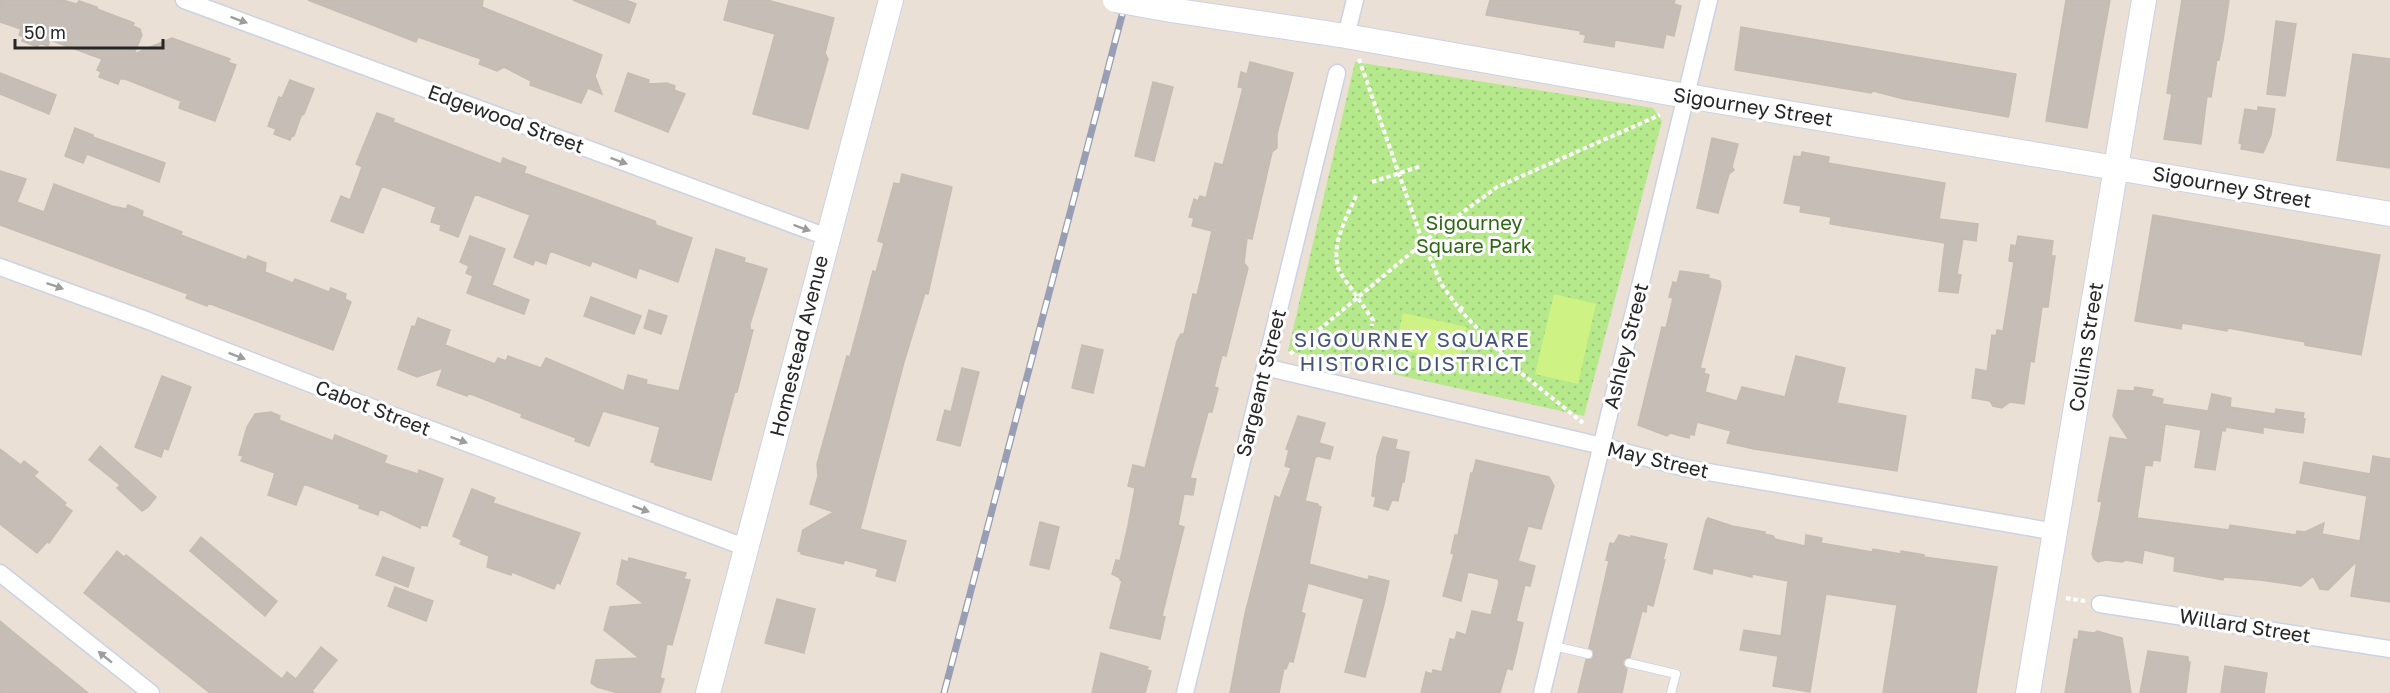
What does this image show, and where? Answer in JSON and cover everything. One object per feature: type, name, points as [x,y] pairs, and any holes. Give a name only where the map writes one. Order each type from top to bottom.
[{"type":"main road","name":"Homestead Avenue","points":[[708,693],[891,0]]},
{"type":"main road","name":"Sigourney Street","points":[[1115,0],[1346,36],[1685,96],[2390,214]]},
{"type":"main road","name":"Collins Street","points":[[2028,693],[2144,0]]},
{"type":"street","name":"Edgewood Street","points":[[184,0],[827,237]]},
{"type":"street","points":[[1346,36],[1355,0]]},
{"type":"street","name":"Ashley Street","points":[[1542,693],[1709,0]]},
{"type":"street","name":"Sargeant Street","points":[[1185,693],[1337,73]]},
{"type":"street","name":"Cabot Street","points":[[0,267],[747,548]]},
{"type":"street","name":"May Street","points":[[1264,367],[1602,446],[1685,468],[2056,532]]},
{"type":"street","points":[[0,573],[151,693]]},
{"type":"street","name":"Willard Street","points":[[2100,604],[2390,649]]},
{"type":"lane","points":[[1554,646],[1588,654]]},
{"type":"lane","points":[[1629,663],[1676,674],[1671,693]]},
{"type":"path","points":[[1359,59],[1423,243],[1442,285],[1460,310],[1515,368],[1583,423]]},
{"type":"path","points":[[1290,354],[1423,243],[1497,187],[1660,115]]},
{"type":"path","points":[[1372,182],[1421,166]]},
{"type":"path","points":[[1356,196],[1340,234],[1335,254],[1339,270],[1373,320],[1371,326]]},
{"type":"path","points":[[1460,310],[1464,305]]},
{"type":"path","points":[[1499,352],[1514,334],[1527,332]]},
{"type":"green space","name":"Sigourney Square Park","points":[[1355,62],[1653,108],[1662,121],[1584,416],[1288,351]]},
{"type":"green space","points":[[1554,294],[1596,304],[1578,384],[1535,374]]},
{"type":"green space","points":[[1403,313],[1467,327],[1459,363],[1395,348]]},
{"type":"building","points":[[0,0],[62,0],[77,4],[79,1],[97,7],[97,9],[134,23],[133,26],[140,29],[142,35],[134,54],[172,38],[230,59],[228,62],[236,65],[215,121],[179,108],[181,101],[125,79],[120,79],[118,84],[99,77],[101,72],[97,70],[102,59],[50,40],[48,46],[39,43],[38,47],[22,41],[24,37],[19,35],[21,29],[0,22]]},
{"type":"building","points":[[308,0],[483,0],[482,7],[602,55],[595,76],[602,94],[588,88],[581,103],[530,85],[531,81],[504,67],[497,71],[479,64],[481,59],[418,37],[416,42]]},
{"type":"building","points":[[573,0],[626,0],[636,4],[629,23]]},
{"type":"building","points":[[729,0],[767,0],[834,18],[825,53],[828,59],[808,129],[753,114],[775,34],[724,20]]},
{"type":"building","points":[[1490,0],[1675,0],[1674,4],[1681,6],[1674,36],[1666,34],[1663,48],[1615,40],[1614,47],[1584,42],[1586,35],[1580,34],[1581,31],[1486,15]]},
{"type":"building","points":[[2066,0],[2110,0],[2087,128],[2046,121]]},
{"type":"building","points":[[2182,0],[2229,0],[2211,97],[2207,96],[2201,144],[2164,139],[2172,94],[2167,93]]},
{"type":"building","points":[[2276,21],[2296,24],[2285,96],[2267,94]]},
{"type":"building","points":[[1741,27],[2016,74],[2009,115],[2008,117],[1904,99],[1873,91],[1871,93],[1735,70]]},
{"type":"building","points":[[2353,54],[2390,59],[2390,168],[2337,160]]},
{"type":"building","points":[[1250,62],[1293,73],[1277,134],[1277,148],[1272,152],[1252,239],[1247,238],[1244,263],[1248,268],[1226,356],[1222,355],[1214,387],[1218,388],[1212,412],[1208,412],[1190,478],[1196,479],[1193,495],[1184,494],[1178,525],[1184,527],[1162,616],[1165,617],[1160,639],[1110,628],[1122,581],[1112,574],[1116,560],[1120,561],[1128,526],[1135,488],[1128,486],[1133,465],[1145,468],[1177,341],[1181,334],[1184,334],[1193,294],[1197,295],[1212,231],[1192,226],[1194,218],[1189,217],[1194,199],[1198,201],[1200,196],[1206,198],[1215,163],[1223,165],[1243,88],[1238,87],[1241,72],[1247,74]]},
{"type":"building","points":[[0,73],[56,95],[49,114],[0,94]]},
{"type":"building","points":[[628,73],[649,80],[648,84],[667,83],[675,86],[674,90],[685,94],[668,132],[615,111]]},
{"type":"building","points":[[290,80],[314,89],[294,136],[290,140],[274,134],[276,129],[268,126],[279,97],[282,98]]},
{"type":"building","points":[[1153,82],[1173,87],[1154,161],[1135,156]]},
{"type":"building","points":[[2258,107],[2275,109],[2271,135],[2263,153],[2241,149],[2242,144],[2239,143],[2245,109],[2258,111]]},
{"type":"building","points":[[377,113],[394,119],[393,122],[501,164],[503,158],[526,167],[524,173],[655,221],[656,225],[692,238],[678,282],[639,268],[636,278],[592,261],[590,266],[550,251],[546,264],[535,260],[533,265],[514,257],[530,215],[475,194],[458,237],[440,230],[441,225],[431,222],[436,207],[382,186],[363,233],[331,221],[341,196],[350,200],[362,167],[356,164]]},
{"type":"building","points":[[75,128],[93,137],[165,163],[159,182],[87,154],[83,163],[65,156]]},
{"type":"building","points":[[1712,138],[1738,144],[1732,167],[1734,170],[1729,174],[1718,213],[1697,208]]},
{"type":"building","points":[[1802,152],[1829,157],[1828,163],[1945,183],[1939,219],[1978,224],[1976,241],[1963,239],[1957,274],[1961,275],[1958,293],[1939,291],[1945,243],[1830,224],[1831,217],[1800,212],[1801,206],[1784,203],[1794,156],[1801,157]]},
{"type":"building","points":[[0,171],[26,179],[17,202],[44,212],[54,184],[112,206],[126,209],[128,205],[143,211],[142,216],[182,232],[181,235],[246,260],[248,256],[266,263],[265,272],[293,283],[295,279],[329,292],[331,288],[346,294],[345,299],[351,302],[333,350],[208,303],[207,306],[186,298],[188,294],[0,225]]},
{"type":"building","points":[[902,174],[952,187],[928,294],[925,293],[904,362],[860,529],[906,541],[895,581],[876,576],[878,569],[845,560],[843,564],[801,554],[798,551],[803,530],[834,512],[810,504],[818,476],[817,464],[847,356],[850,357],[873,271],[876,272],[884,243],[878,241],[894,183],[900,184]]},
{"type":"building","points":[[2153,215],[2380,255],[2361,355],[2228,328],[2227,331],[2182,323],[2181,329],[2135,321]]},
{"type":"building","points":[[470,236],[505,249],[492,285],[529,300],[524,314],[467,293],[473,276],[466,273],[469,266],[460,262]]},
{"type":"building","points":[[2018,236],[2053,241],[2051,256],[2055,256],[2048,307],[2042,307],[2034,362],[2030,361],[2024,404],[2010,402],[2002,408],[1993,406],[1990,401],[1972,398],[1976,369],[1987,371],[1992,335],[1996,336],[1997,330],[2003,331],[2014,262],[2009,261],[2011,245],[2016,246]]},
{"type":"building","points":[[716,249],[745,258],[744,262],[767,269],[750,324],[750,330],[753,330],[737,392],[735,391],[711,480],[651,462],[660,427],[603,411],[589,446],[575,441],[576,438],[521,417],[522,414],[468,393],[467,396],[437,385],[443,368],[417,377],[398,369],[412,326],[415,327],[418,318],[450,330],[445,345],[495,364],[498,358],[506,361],[508,356],[541,368],[546,358],[624,391],[628,375],[647,380],[646,384],[679,391]]},
{"type":"building","points":[[1680,271],[1709,275],[1708,278],[1720,281],[1721,286],[1700,368],[1705,369],[1704,373],[1709,375],[1705,392],[1737,401],[1742,387],[1785,397],[1796,356],[1845,368],[1837,403],[1906,416],[1897,471],[1727,443],[1731,431],[1697,422],[1694,435],[1690,434],[1689,438],[1670,433],[1667,436],[1638,425],[1662,327],[1666,328],[1673,298],[1669,297],[1673,282],[1677,283]]},
{"type":"building","points":[[591,297],[641,316],[634,334],[584,316]]},
{"type":"building","points":[[649,310],[667,316],[661,334],[644,328]]},
{"type":"building","points":[[1082,345],[1103,350],[1093,393],[1072,388]]},
{"type":"building","points":[[962,368],[979,372],[960,446],[937,440],[945,410],[951,412]]},
{"type":"building","points":[[162,376],[191,387],[168,450],[164,448],[161,457],[135,447]]},
{"type":"building","points":[[2135,387],[2153,390],[2151,396],[2163,399],[2162,404],[2208,411],[2212,394],[2231,398],[2230,407],[2275,414],[2276,409],[2304,413],[2303,418],[2305,419],[2303,433],[2263,427],[2263,433],[2226,427],[2225,431],[2222,430],[2215,470],[2195,467],[2201,430],[2165,424],[2160,461],[2153,460],[2152,466],[2145,465],[2137,518],[2229,530],[2230,525],[2296,535],[2297,531],[2305,532],[2324,523],[2322,534],[2360,541],[2367,496],[2300,483],[2304,462],[2370,474],[2373,456],[2390,459],[2390,602],[2351,596],[2357,561],[2328,590],[2320,589],[2313,576],[2301,586],[2224,577],[2223,580],[2174,571],[2175,557],[2144,550],[2142,563],[2126,560],[2098,562],[2094,559],[2092,554],[2102,502],[2098,501],[2110,437],[2129,440],[2113,416],[2118,390],[2134,391]]},
{"type":"building","points":[[271,412],[280,416],[279,420],[333,441],[335,435],[387,456],[384,463],[418,474],[419,470],[443,479],[427,526],[421,525],[420,528],[380,509],[378,515],[359,508],[360,505],[304,484],[296,505],[268,495],[275,473],[241,461],[243,456],[239,455],[247,427],[255,414]]},
{"type":"building","points":[[1298,416],[1325,423],[1319,443],[1333,447],[1330,459],[1318,456],[1315,458],[1305,501],[1321,507],[1309,564],[1368,580],[1369,576],[1389,581],[1384,604],[1365,677],[1345,672],[1364,599],[1308,583],[1301,612],[1305,614],[1293,662],[1289,661],[1286,669],[1284,668],[1279,693],[1230,693],[1245,614],[1275,496],[1280,498],[1291,468],[1285,466],[1289,450],[1286,449]]},
{"type":"building","points":[[1383,437],[1397,440],[1395,449],[1409,452],[1398,501],[1392,500],[1388,510],[1374,506],[1376,497],[1372,496],[1377,456]]},
{"type":"building","points":[[100,446],[156,497],[148,507],[142,511],[117,488],[120,485],[89,460]]},
{"type":"building","points":[[0,449],[21,465],[24,461],[38,472],[34,476],[66,503],[64,505],[72,511],[49,543],[47,542],[37,553],[0,524]]},
{"type":"building","points":[[1476,460],[1549,477],[1554,486],[1541,529],[1528,526],[1518,561],[1535,566],[1530,586],[1525,585],[1516,621],[1523,623],[1516,654],[1512,670],[1507,668],[1500,693],[1421,693],[1426,672],[1432,674],[1433,670],[1442,672],[1450,639],[1455,640],[1457,632],[1466,635],[1472,611],[1491,615],[1499,583],[1498,579],[1468,572],[1461,601],[1443,596],[1454,554],[1451,553],[1455,535],[1458,535],[1471,473],[1473,473]]},
{"type":"building","points":[[472,489],[495,498],[493,503],[580,533],[560,584],[557,582],[554,589],[512,572],[511,575],[487,567],[489,556],[460,544],[462,540],[453,536]]},
{"type":"building","points":[[1708,518],[1732,526],[1765,532],[1764,534],[1773,536],[1775,539],[1805,546],[1806,535],[1822,538],[1821,543],[1872,552],[1873,549],[1901,554],[1901,551],[1924,555],[1924,557],[1997,567],[1976,693],[1883,693],[1897,605],[1826,594],[1810,692],[1773,686],[1778,656],[1740,650],[1744,630],[1781,636],[1788,581],[1752,574],[1752,577],[1713,568],[1712,574],[1694,569]]},
{"type":"building","points":[[1040,522],[1059,527],[1049,569],[1030,565]]},
{"type":"building","points":[[1619,535],[1667,544],[1663,560],[1665,560],[1653,606],[1647,604],[1646,612],[1642,611],[1630,657],[1623,661],[1627,669],[1622,693],[1578,693],[1586,660],[1592,659],[1594,655],[1593,650],[1589,648],[1609,561],[1606,560],[1610,543],[1614,544]]},
{"type":"building","points":[[201,537],[277,601],[265,616],[190,551]]},
{"type":"building","points":[[117,551],[124,557],[126,555],[282,679],[287,672],[296,679],[321,647],[337,660],[312,691],[314,693],[210,693],[84,593]]},
{"type":"building","points":[[383,557],[414,568],[408,587],[376,575]]},
{"type":"building","points":[[629,558],[686,573],[684,579],[690,580],[672,645],[667,644],[660,678],[664,679],[660,693],[618,693],[591,683],[596,660],[639,658],[604,630],[610,607],[644,604],[617,584],[622,560],[628,562]]},
{"type":"building","points":[[395,587],[433,601],[426,621],[388,606]]},
{"type":"building","points":[[777,599],[815,609],[804,653],[765,643]]},
{"type":"building","points":[[0,621],[23,640],[88,693],[0,693]]},
{"type":"building","points":[[2079,631],[2094,633],[2097,631],[2122,638],[2131,693],[2065,693],[2074,639],[2078,640]]},
{"type":"building","points":[[2148,651],[2188,657],[2188,662],[2190,662],[2186,693],[2140,693]]},
{"type":"building","points":[[1101,653],[1148,667],[1147,670],[1151,671],[1145,693],[1092,693]]},
{"type":"building","points":[[2225,666],[2267,673],[2264,693],[2221,693]]},
{"type":"railway","points":[[944,693],[1126,0]]},
{"type":"district","name":"SIGOURNEY SQUARE HISTORIC DISTRICT","points":[[1412,352]]}]
